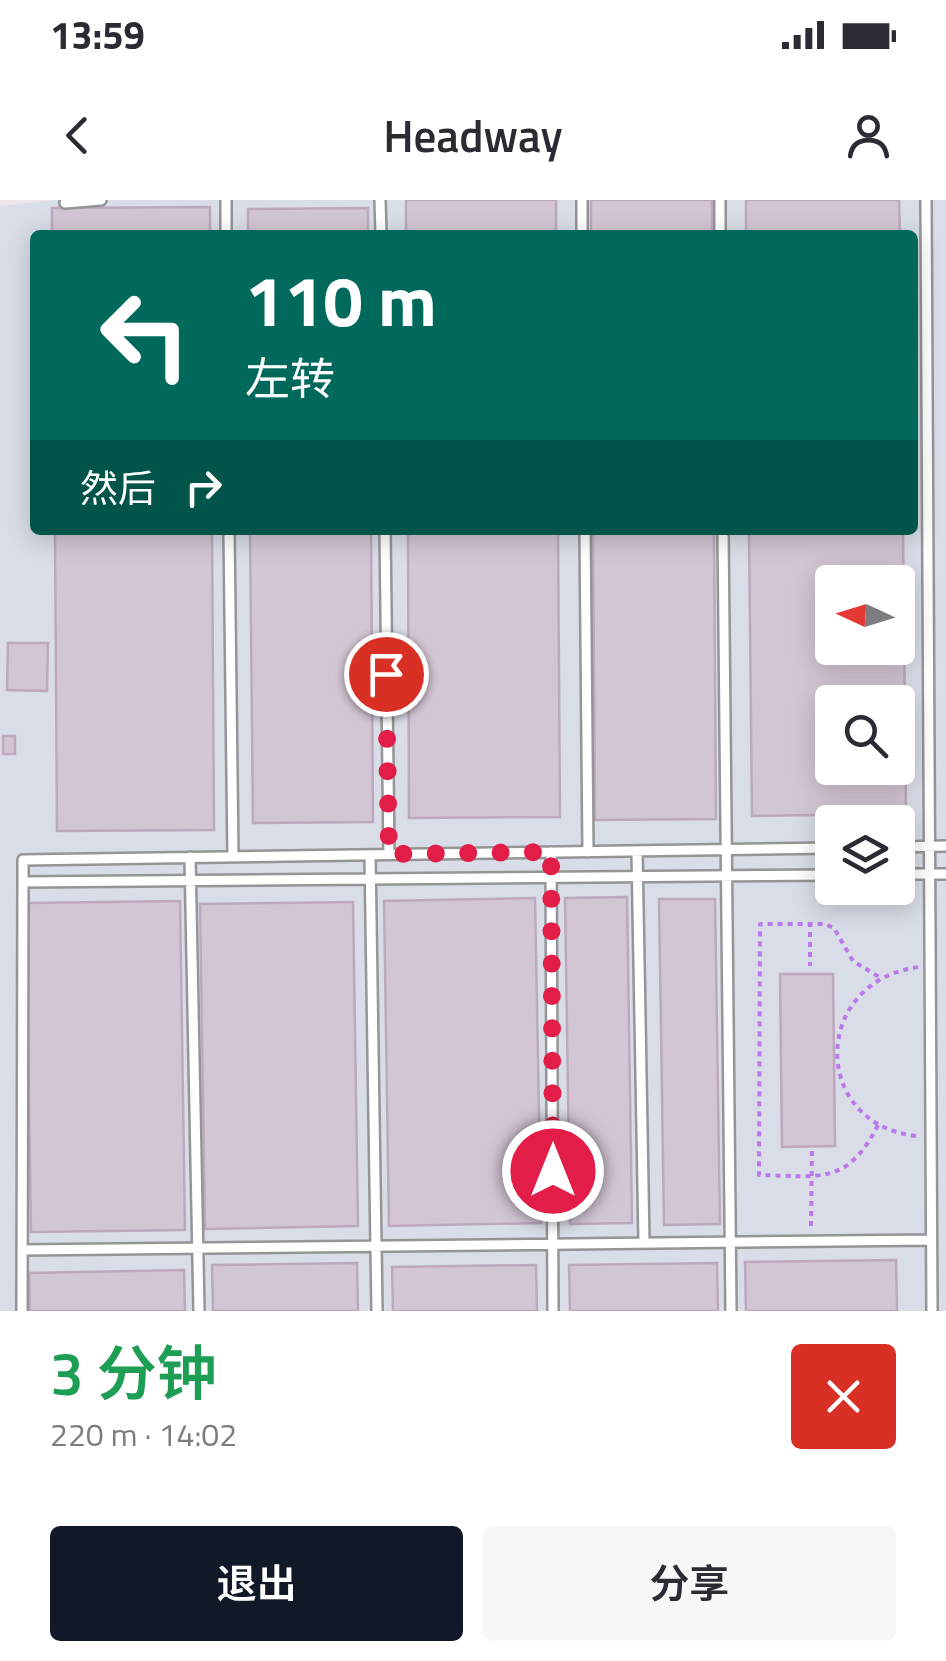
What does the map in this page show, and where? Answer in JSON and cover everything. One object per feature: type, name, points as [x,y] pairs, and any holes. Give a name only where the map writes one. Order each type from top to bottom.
[{"type":"lane","points":[[64,203],[101,200]]},
{"type":"lane","points":[[226,200],[226,230]]},
{"type":"lane","points":[[380,200],[381,230]]},
{"type":"lane","points":[[582,200],[582,230]]},
{"type":"lane","points":[[720,200],[720,230]]},
{"type":"lane","points":[[926,200],[932,1311]]},
{"type":"lane","points":[[230,535],[233,856]]},
{"type":"lane","points":[[385,535],[389,854]]},
{"type":"lane","points":[[585,535],[588,852]]},
{"type":"lane","points":[[723,535],[731,1311]]},
{"type":"lane","points":[[915,847],[946,846]]},
{"type":"lane","points":[[22,1311],[23,860],[815,848]]},
{"type":"lane","points":[[638,851],[644,1242]]},
{"type":"lane","points":[[551,852],[553,1311]]},
{"type":"lane","points":[[370,854],[378,1311]]},
{"type":"lane","points":[[190,857],[199,1311]]},
{"type":"lane","points":[[915,874],[946,874]]},
{"type":"lane","points":[[23,882],[815,875]]},
{"type":"lane","points":[[22,1250],[932,1240]]},
{"type":"path","points":[[878,1125],[866,1147],[844,1171],[812,1176],[760,1176],[760,924],[810,922],[834,928],[853,961],[879,976]]},
{"type":"path","points":[[810,922],[810,966]]},
{"type":"path","points":[[930,966],[879,976],[850,1003],[839,1030],[841,1082],[850,1100],[878,1125],[900,1134],[931,1138]]},
{"type":"path","points":[[812,1150],[812,1242]]},
{"type":"shaded area","points":[[55,200],[946,200],[946,1311],[0,1311],[0,206]]},
{"type":"building","points":[[406,200],[556,200],[556,230],[406,230]]},
{"type":"building","points":[[591,200],[712,200],[712,230],[591,230]]},
{"type":"building","points":[[746,200],[899,200],[900,230],[746,230]]},
{"type":"building","points":[[210,207],[210,230],[52,230],[52,208]]},
{"type":"building","points":[[368,208],[368,230],[248,230],[248,209]]},
{"type":"building","points":[[55,535],[212,535],[214,830],[57,831]]},
{"type":"building","points":[[250,535],[371,535],[373,822],[253,823]]},
{"type":"building","points":[[408,535],[558,535],[560,817],[409,818]]},
{"type":"building","points":[[593,535],[714,535],[716,819],[595,820]]},
{"type":"building","points":[[749,535],[903,535],[903,565],[815,565],[815,665],[904,665],[905,685],[815,685],[815,785],[906,785],[906,805],[815,805],[815,815],[752,816]]},
{"type":"building","points":[[8,643],[48,643],[47,691],[7,690]]},
{"type":"building","points":[[3,736],[15,736],[15,754],[3,754]]},
{"type":"building","points":[[627,897],[632,1223],[570,1224],[565,898]]},
{"type":"building","points":[[535,898],[541,1223],[389,1226],[384,901]]},
{"type":"building","points":[[659,899],[715,899],[720,1224],[664,1225]]},
{"type":"building","points":[[180,901],[185,1230],[31,1232],[26,903]]},
{"type":"building","points":[[353,902],[358,1226],[205,1229],[200,904]]},
{"type":"building","points":[[780,974],[833,974],[835,1146],[782,1147]]},
{"type":"building","points":[[896,1260],[897,1311],[746,1311],[745,1262]]},
{"type":"building","points":[[357,1263],[358,1311],[213,1311],[212,1265]]},
{"type":"building","points":[[717,1263],[718,1311],[570,1311],[569,1265]]},
{"type":"building","points":[[536,1265],[537,1311],[393,1311],[392,1267]]},
{"type":"building","points":[[184,1270],[185,1311],[30,1311],[29,1273]]},
{"type":"route","points":[[386,674],[389,854],[551,852],[553,1171]]}]
